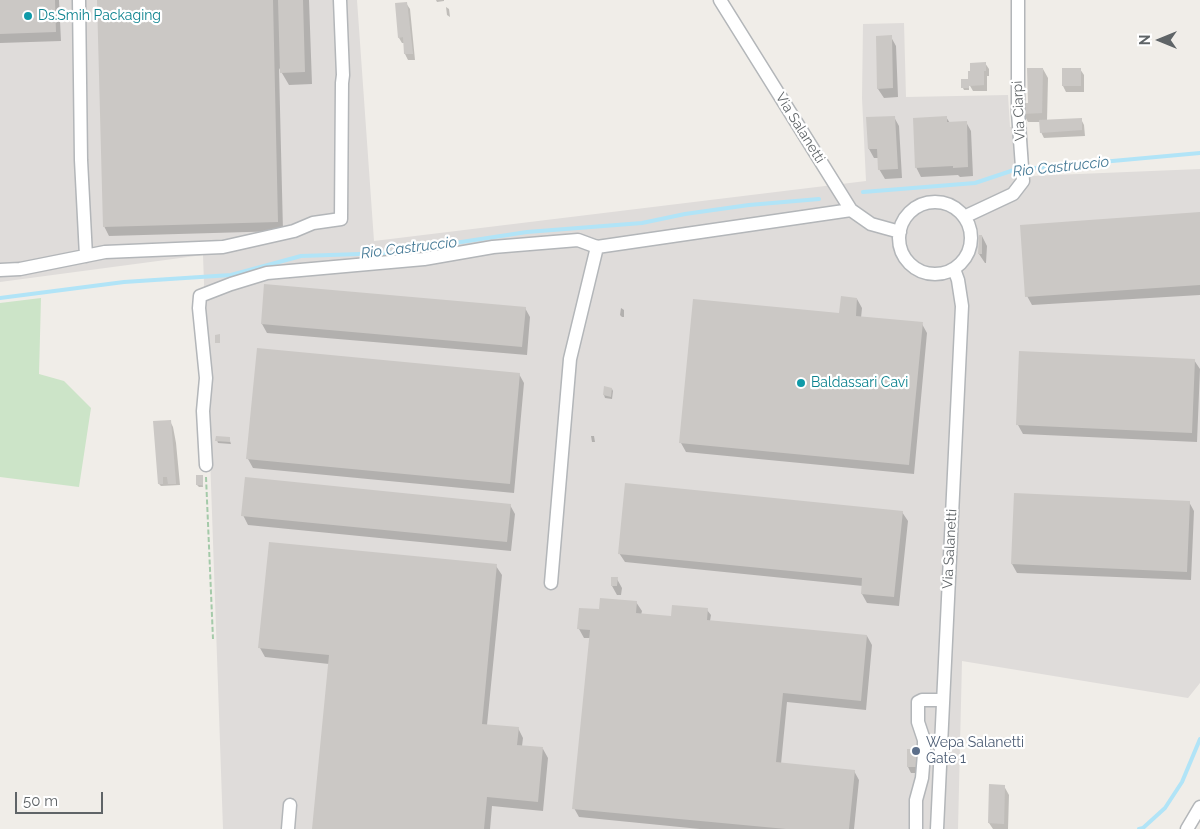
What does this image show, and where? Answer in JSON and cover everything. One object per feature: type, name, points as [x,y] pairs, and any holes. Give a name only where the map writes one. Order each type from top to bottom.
[{"type":"street","points":[[79,0],[81,160],[86,256]]},
{"type":"street","points":[[0,270],[20,269],[105,252],[224,247],[294,231],[313,223],[341,219],[343,75],[340,0]]},
{"type":"street","name":"Via Salanetti","points":[[720,0],[850,210],[871,224],[900,232]]},
{"type":"street","name":"Via Ciarpi","points":[[964,217],[1013,194],[1023,182],[1018,112],[1018,0]]},
{"type":"street","points":[[927,204],[945,204],[956,209],[964,217],[969,228],[970,245],[963,261],[954,269],[943,274],[931,274],[920,271],[903,255],[899,243],[900,232],[904,220],[911,211],[927,204]]},
{"type":"street","points":[[206,465],[203,411],[206,378],[199,308],[200,296],[267,273],[424,259],[493,247],[578,240],[597,247],[850,210]]},
{"type":"street","points":[[551,583],[570,359],[597,247]]},
{"type":"street","name":"Via Salanetti","points":[[938,829],[962,306],[958,280],[954,269]]},
{"type":"street","points":[[916,829],[916,800],[922,778],[924,754],[924,740],[918,722],[918,702],[922,700],[944,700]]},
{"type":"street","points":[[288,829],[290,805]]},
{"type":"street","points":[[1187,829],[1200,807]]},
{"type":"path","points":[[206,465],[212,638]]},
{"type":"shaded area","points":[[0,0],[357,0],[374,241],[866,181],[862,98],[863,24],[904,23],[906,97],[1008,95],[1010,127],[1027,125],[1030,176],[1200,169],[1200,683],[1188,698],[962,661],[958,829],[223,829],[203,255],[0,282]]},
{"type":"green space","points":[[41,298],[39,374],[64,381],[91,408],[79,487],[0,477],[0,303]]},
{"type":"building","name":"Ds.Smih Packaging","points":[[0,0],[55,0],[56,32],[0,34]]},
{"type":"building","points":[[97,0],[273,0],[278,222],[103,227]]},
{"type":"building","points":[[278,0],[303,0],[305,72],[280,73]]},
{"type":"building","points":[[407,2],[413,54],[404,54],[403,37],[398,38],[395,3]]},
{"type":"building","points":[[892,35],[893,88],[877,89],[876,36]]},
{"type":"building","points":[[986,62],[984,85],[961,88],[961,79],[968,79],[970,63]]},
{"type":"building","points":[[1027,68],[1043,68],[1042,113],[1022,114],[1022,103],[1028,103]]},
{"type":"building","points":[[1062,68],[1081,68],[1081,86],[1062,86]]},
{"type":"building","points":[[895,116],[898,169],[878,170],[877,149],[868,149],[866,117]]},
{"type":"building","points":[[947,116],[947,122],[967,121],[968,167],[915,168],[913,118]]},
{"type":"building","points":[[1082,118],[1082,130],[1040,133],[1039,120]]},
{"type":"building","points":[[1200,212],[1200,285],[1025,297],[1020,225]]},
{"type":"building","points":[[979,235],[982,235],[982,254],[978,254]]},
{"type":"building","points":[[264,284],[526,307],[522,347],[261,324]]},
{"type":"building","name":"Baldassari Cavi","points":[[841,296],[857,298],[856,316],[923,322],[909,465],[679,443],[693,299],[839,313]]},
{"type":"building","points":[[220,334],[220,343],[215,343],[215,335]]},
{"type":"building","points":[[257,348],[520,373],[510,484],[246,459]]},
{"type":"building","points":[[1019,351],[1195,359],[1192,433],[1016,425]]},
{"type":"building","points":[[604,386],[612,388],[611,397],[603,395]]},
{"type":"building","points":[[171,420],[176,484],[168,484],[167,477],[163,477],[163,484],[158,484],[153,421]]},
{"type":"building","points":[[216,436],[230,437],[230,442],[215,441]]},
{"type":"building","points":[[196,475],[203,475],[203,485],[196,485]]},
{"type":"building","points":[[245,477],[511,504],[507,542],[241,516]]},
{"type":"building","points":[[625,483],[903,511],[894,597],[861,594],[862,578],[618,554]]},
{"type":"building","points":[[1014,493],[1190,501],[1187,572],[1011,564]]},
{"type":"building","points":[[269,542],[497,564],[482,724],[519,727],[517,745],[543,747],[538,802],[487,797],[484,829],[312,829],[329,655],[258,648]]},
{"type":"building","points":[[611,577],[618,577],[617,586],[611,586]]},
{"type":"building","points":[[600,598],[637,601],[636,613],[671,616],[672,605],[708,608],[707,620],[867,635],[861,701],[783,693],[776,762],[855,770],[849,829],[786,829],[572,809],[590,630],[577,629],[579,608],[599,609]]},
{"type":"building","points":[[907,749],[918,749],[917,767],[907,767]]},
{"type":"building","points":[[989,784],[1005,785],[1004,824],[988,823]]},
{"type":"waterway","name":"Rio Castruccio","points":[[863,192],[975,183],[1014,170],[1200,153]]},
{"type":"waterway","name":"Rio Castruccio","points":[[0,298],[124,282],[231,275],[301,256],[389,253],[527,232],[642,223],[685,214],[749,205],[819,199]]},
{"type":"waterway","points":[[1139,829],[1143,828],[1165,808],[1182,782],[1200,739]]},
{"type":"place","name":"Ds.Smih Packaging","points":[[28,16]]},
{"type":"place","name":"Baldassari Cavi","points":[[801,383]]},
{"type":"place","name":"Wepa Salanetti Gate 1","points":[[916,751]]}]
